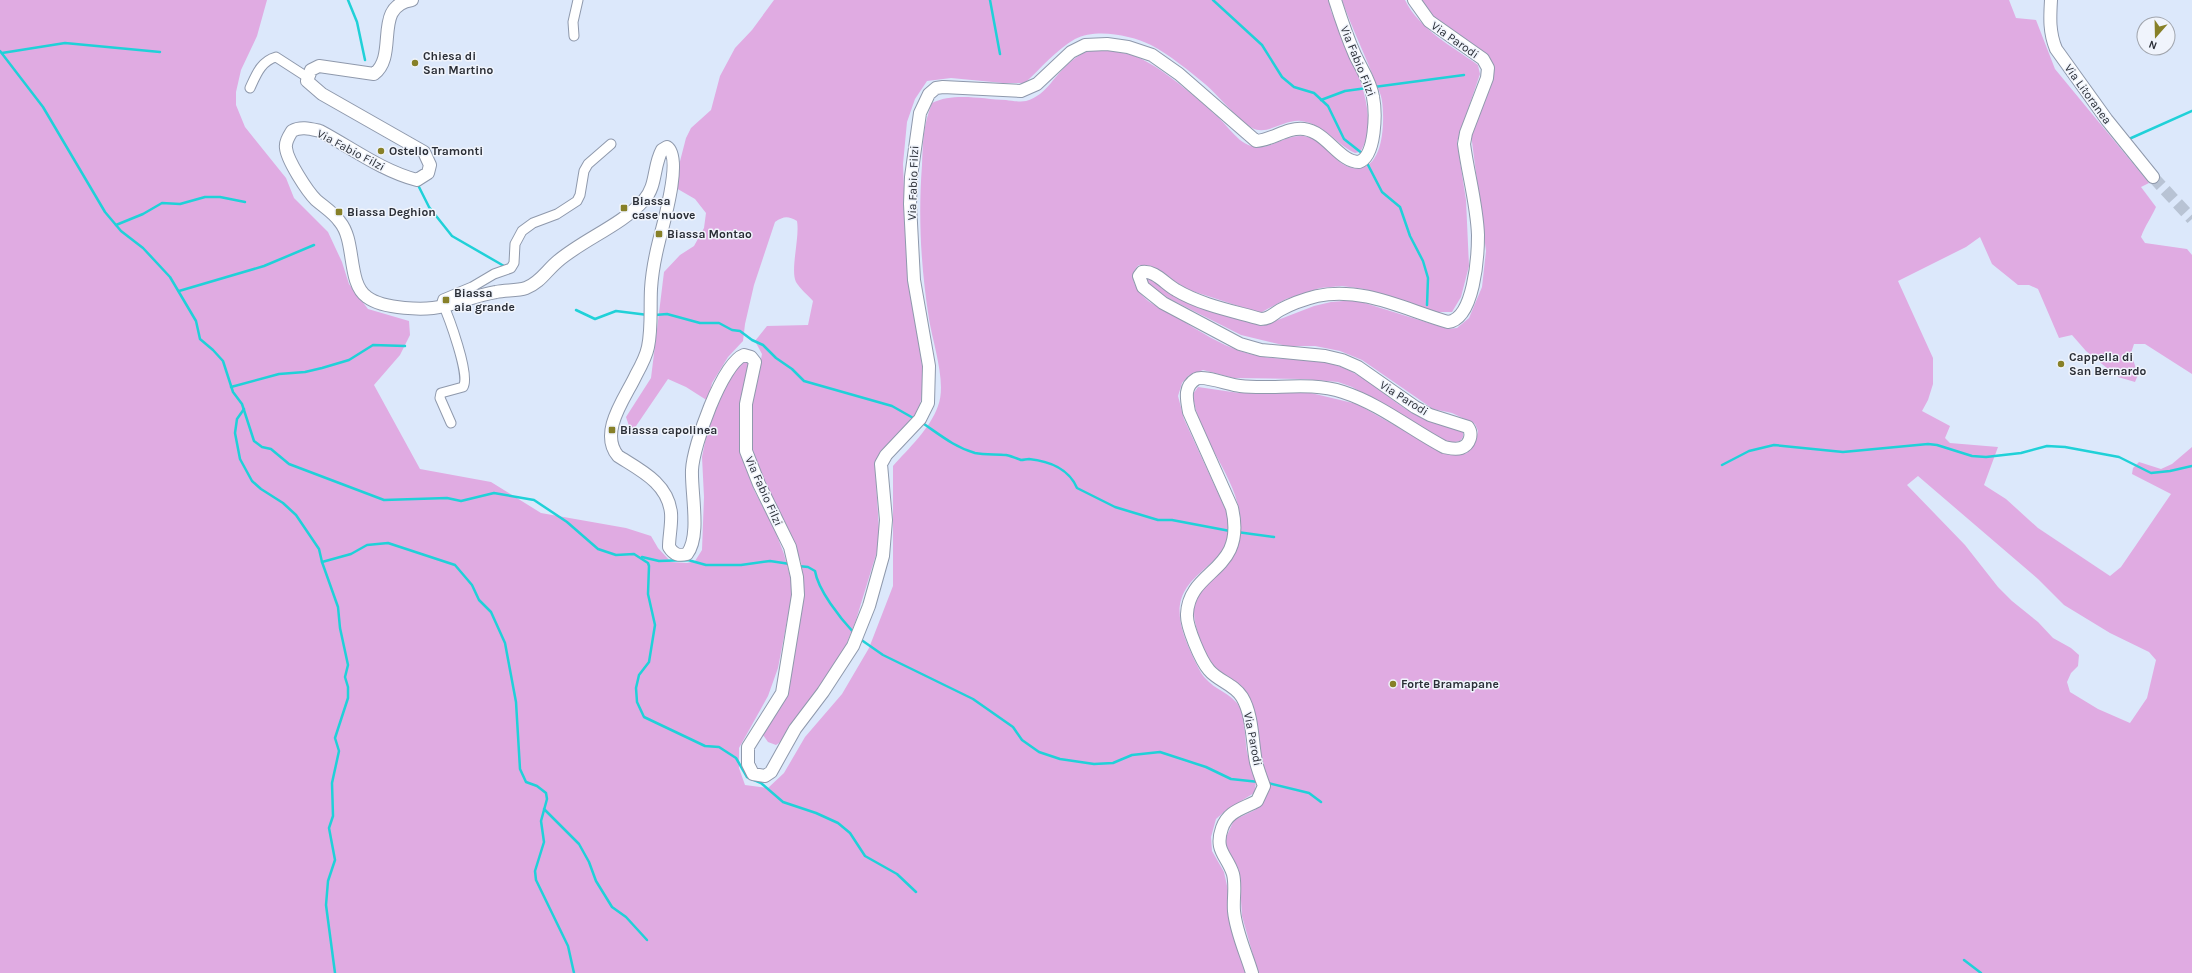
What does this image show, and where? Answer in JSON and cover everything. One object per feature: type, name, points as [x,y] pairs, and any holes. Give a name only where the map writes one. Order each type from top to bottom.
[{"type":"street","points":[[250,88],[258,69],[271,58],[276,57],[307,77],[314,68],[319,66],[374,74],[377,72],[384,55],[390,14],[396,6],[412,0]]},
{"type":"street","points":[[574,36],[573,22],[578,0]]},
{"type":"street","name":"Via Fabio Filzi","points":[[307,77],[307,81],[314,89],[424,152],[429,159],[430,165],[428,173],[417,180],[405,177],[377,164],[320,131],[302,128],[292,131],[288,139],[287,153],[296,171],[315,198],[334,215],[346,231],[355,278],[363,293],[372,300],[389,305],[422,308],[444,306],[496,292],[526,288],[546,275],[557,262],[578,246],[614,224],[643,202],[653,186],[662,150],[667,147],[672,151],[674,159],[673,175],[654,262],[648,348],[616,414],[611,440],[614,451],[618,456],[659,485],[669,503],[671,513],[669,547],[675,554],[687,554],[693,545],[695,535],[692,468],[694,453],[722,381],[734,361],[744,355],[751,357],[755,362],[745,408],[746,451],[759,484],[790,547],[797,577],[798,595],[782,693],[756,733],[747,753],[749,769],[753,774],[765,776],[771,772],[795,729],[840,668],[853,646],[868,606],[883,556],[886,520],[881,464],[886,455],[920,419],[930,398],[929,366],[914,280],[910,204],[917,126],[924,102],[929,94],[936,88],[943,87],[1013,92],[1029,89],[1042,80],[1071,52],[1085,45],[1092,43],[1128,47],[1152,55],[1179,74],[1256,141],[1289,130],[1304,129],[1322,136],[1348,159],[1359,162],[1367,157],[1371,147],[1374,122],[1374,97],[1343,27],[1335,0]]},
{"type":"street","name":"Via Parodi","points":[[1252,973],[1234,911],[1233,875],[1219,847],[1219,838],[1222,827],[1228,816],[1236,810],[1257,801],[1264,786],[1256,764],[1246,706],[1233,687],[1209,670],[1198,650],[1187,614],[1193,594],[1199,582],[1212,574],[1228,555],[1234,537],[1235,518],[1232,508],[1189,412],[1186,396],[1187,390],[1192,382],[1201,378],[1244,386],[1313,386],[1342,392],[1380,407],[1415,431],[1444,447],[1454,449],[1463,447],[1469,440],[1471,432],[1468,426],[1430,415],[1415,407],[1358,367],[1342,360],[1325,356],[1261,350],[1240,344],[1163,302],[1143,287],[1140,282],[1139,274],[1149,272],[1175,290],[1188,296],[1261,319],[1270,317],[1294,303],[1318,296],[1340,294],[1376,299],[1448,322],[1456,320],[1462,314],[1469,300],[1476,266],[1478,234],[1464,144],[1466,133],[1487,78],[1488,68],[1483,59],[1428,21],[1414,0]]},
{"type":"street","name":"Via Litoranea","points":[[2051,0],[2049,20],[2051,37],[2056,49],[2107,120],[2153,177]]},
{"type":"street","points":[[451,423],[440,398],[441,393],[463,387],[465,378],[454,329],[442,302],[444,297],[472,287],[494,274],[511,268],[514,263],[515,244],[522,231],[533,223],[557,214],[577,201],[580,195],[584,171],[588,164],[611,144]]},
{"type":"shaded area","points":[[0,0],[267,0],[257,36],[241,70],[236,92],[236,105],[245,127],[286,178],[294,198],[328,232],[342,262],[349,284],[368,309],[409,321],[410,335],[400,355],[374,385],[420,469],[491,482],[541,513],[626,528],[651,536],[658,548],[671,562],[687,563],[695,561],[702,550],[704,497],[702,457],[708,427],[732,373],[744,361],[749,363],[741,400],[741,453],[755,492],[774,528],[784,554],[791,580],[791,600],[778,668],[768,696],[739,748],[739,768],[745,785],[768,788],[784,773],[805,737],[842,694],[869,648],[893,586],[893,466],[930,423],[938,406],[941,386],[940,375],[929,319],[924,281],[920,224],[923,141],[925,126],[932,103],[959,97],[1026,101],[1037,96],[1063,69],[1084,53],[1101,50],[1112,51],[1144,60],[1167,74],[1211,110],[1240,140],[1250,146],[1267,146],[1292,137],[1301,136],[1311,138],[1316,141],[1346,166],[1352,168],[1363,168],[1371,163],[1380,145],[1383,121],[1382,101],[1381,95],[1342,0],[1405,0],[1411,10],[1428,29],[1437,37],[1478,65],[1480,74],[1457,142],[1466,200],[1469,266],[1461,297],[1452,312],[1437,312],[1364,289],[1342,286],[1320,288],[1286,299],[1262,312],[1257,312],[1189,290],[1150,266],[1139,265],[1133,273],[1134,282],[1138,290],[1147,300],[1220,343],[1254,355],[1320,361],[1341,367],[1366,380],[1396,403],[1411,412],[1433,422],[1463,432],[1463,437],[1460,441],[1450,443],[1352,387],[1338,382],[1303,379],[1234,378],[1203,370],[1188,376],[1182,383],[1178,396],[1184,419],[1228,515],[1230,525],[1226,544],[1218,556],[1189,585],[1182,597],[1180,612],[1184,636],[1202,675],[1213,686],[1232,698],[1242,711],[1247,752],[1254,772],[1254,793],[1225,811],[1216,819],[1211,837],[1212,851],[1224,872],[1246,973],[0,973]]},
{"type":"shaded area","points":[[774,0],[1329,0],[1331,11],[1360,81],[1366,101],[1368,120],[1367,137],[1360,152],[1355,153],[1323,130],[1301,121],[1288,122],[1270,129],[1258,130],[1247,125],[1205,84],[1165,53],[1143,41],[1134,38],[1103,33],[1083,36],[1068,43],[1025,83],[1003,83],[951,78],[927,81],[915,99],[907,122],[903,164],[906,238],[924,382],[919,411],[878,456],[875,466],[879,530],[878,548],[856,620],[842,655],[782,741],[776,745],[768,742],[763,735],[790,679],[804,583],[801,562],[760,475],[751,444],[753,401],[762,354],[755,341],[767,326],[808,325],[813,301],[798,285],[794,277],[794,262],[798,228],[797,221],[786,217],[775,222],[754,285],[745,324],[743,341],[728,357],[712,383],[708,401],[686,387],[668,379],[634,429],[629,426],[626,417],[651,378],[664,272],[680,255],[694,246],[704,228],[706,213],[695,199],[676,188],[678,169],[686,138],[691,128],[711,110],[720,76],[735,48],[752,30]]},
{"type":"shaded area","points":[[1418,0],[2009,0],[2016,18],[2036,20],[2055,69],[2149,183],[2141,187],[2156,207],[2141,237],[2145,243],[2187,249],[2192,255],[2192,374],[2145,344],[2134,344],[2131,353],[2138,375],[2135,382],[2118,377],[2086,351],[2072,335],[2059,338],[2038,289],[2029,285],[2018,285],[1992,264],[1980,237],[1966,247],[1898,281],[1933,358],[1933,384],[1928,400],[1922,411],[1950,426],[1945,438],[1950,443],[1998,447],[1984,485],[2006,499],[2038,528],[2110,576],[2121,567],[2171,494],[2132,474],[2133,468],[2139,462],[2161,469],[2172,464],[2192,447],[2192,973],[1258,973],[1242,916],[1239,870],[1224,842],[1234,820],[1255,810],[1261,804],[1266,797],[1269,782],[1263,766],[1251,701],[1241,687],[1218,670],[1210,661],[1204,650],[1195,624],[1194,612],[1196,600],[1202,590],[1229,561],[1237,549],[1241,534],[1240,515],[1231,484],[1201,425],[1193,394],[1198,387],[1239,393],[1311,393],[1357,404],[1445,454],[1458,455],[1467,453],[1476,441],[1478,431],[1475,424],[1452,413],[1433,409],[1362,360],[1340,351],[1315,346],[1287,346],[1241,335],[1168,298],[1151,287],[1146,279],[1150,279],[1172,295],[1190,303],[1262,326],[1314,306],[1331,302],[1355,300],[1448,329],[1457,328],[1469,318],[1482,287],[1486,251],[1471,134],[1493,78],[1491,60],[1437,24]],"holes":[[[1918,476],[2038,579],[2064,605],[2110,633],[2149,652],[2156,660],[2147,698],[2130,723],[2098,709],[2070,692],[2067,682],[2071,673],[2078,666],[2079,655],[2071,648],[2053,638],[2038,622],[2012,601],[1998,587],[1965,545],[1907,485]]]},
{"type":"waterway","points":[[348,0],[357,22],[365,60]]},
{"type":"waterway","points":[[990,0],[1000,54]]},
{"type":"waterway","points":[[1213,0],[1262,45],[1282,77],[1294,87],[1314,93],[1328,106],[1344,139],[1363,154]]},
{"type":"waterway","points":[[2,53],[65,43],[160,52]]},
{"type":"waterway","points":[[0,51],[43,107],[105,212],[121,231],[143,248],[170,277],[196,321],[200,339],[223,361],[233,392],[242,404],[254,441],[262,447],[271,449],[289,464],[384,500],[447,498],[461,501],[494,493],[534,500],[567,522],[598,549],[616,555],[634,554],[648,563],[648,594],[655,625],[649,662],[639,675],[636,688],[637,702],[644,717],[705,746],[719,747],[736,758],[747,777],[761,783],[783,802],[816,813],[838,823],[850,833],[865,856],[897,874],[916,892]]},
{"type":"waterway","points":[[1374,87],[1464,75]]},
{"type":"waterway","points":[[1321,100],[1345,91],[1367,88]]},
{"type":"waterway","points":[[2129,139],[2192,111]]},
{"type":"waterway","points":[[1366,161],[1382,192],[1400,207],[1410,236],[1423,261],[1428,278],[1427,305]]},
{"type":"waterway","points":[[419,187],[429,207],[452,236],[504,266]]},
{"type":"waterway","points":[[116,225],[143,214],[162,203],[180,204],[205,197],[220,197],[245,202]]},
{"type":"waterway","points":[[179,291],[264,266],[314,245]]},
{"type":"waterway","points":[[576,310],[595,319],[616,311],[648,315]]},
{"type":"waterway","points":[[655,315],[667,314],[700,323],[719,323],[732,330],[740,331],[752,340],[763,345],[804,381],[892,406],[915,419]]},
{"type":"waterway","points":[[231,387],[279,374],[305,372],[322,368],[349,360],[373,345],[405,346]]},
{"type":"waterway","points":[[244,409],[237,419],[235,433],[240,459],[252,481],[261,489],[283,503],[296,515],[319,549],[338,607],[340,628],[348,665],[345,677],[348,687],[348,698],[335,738],[339,751],[332,783],[333,816],[329,828],[335,860],[328,881],[326,905],[335,973]]},
{"type":"waterway","points":[[921,422],[953,444],[975,453],[1006,455],[1021,460],[1036,460],[1058,467],[1069,476],[1077,488],[1115,507],[1158,520],[1172,520],[1230,531]]},
{"type":"waterway","points":[[1722,465],[1749,451],[1774,445],[1843,452],[1928,444],[1937,445],[1972,456],[1986,457],[2021,453],[2047,446],[2065,447],[2119,457],[2151,473],[2170,471],[2192,466]]},
{"type":"waterway","points":[[1237,532],[1274,537]]},
{"type":"waterway","points":[[322,562],[351,554],[367,545],[388,543],[455,565],[472,585],[479,600],[491,612],[505,643],[516,702],[520,769],[526,782],[537,786],[546,793],[547,799],[541,821],[544,842],[535,871],[536,880],[568,946],[574,973]]},
{"type":"waterway","points":[[642,557],[659,561],[688,560],[706,565],[741,565],[770,561],[790,564]]},
{"type":"waterway","points":[[798,566],[808,567],[815,571],[820,587],[825,595],[842,620],[854,633]]},
{"type":"waterway","points":[[860,639],[883,655],[973,699],[1013,727],[1022,740],[1039,752],[1060,759],[1094,764],[1113,763],[1132,755],[1160,752],[1206,767],[1231,779],[1259,782]]},
{"type":"waterway","points":[[1268,783],[1309,793],[1321,802]]},
{"type":"waterway","points":[[544,809],[579,844],[589,862],[596,881],[612,907],[626,917],[647,940]]},
{"type":"waterway","points":[[1964,960],[1981,973]]},
{"type":"tunnel","points":[[2153,177],[2192,219]]},
{"type":"place","name":"Chiesa di San Martino","points":[[415,63]]},
{"type":"place","name":"Ostello Tramonti","points":[[381,151]]},
{"type":"place","name":"Biassa case nuove","points":[[624,208]]},
{"type":"place","name":"Biassa Deghion","points":[[339,212]]},
{"type":"place","name":"Biassa Montao","points":[[659,234]]},
{"type":"place","name":"Biassa aia grande","points":[[446,300]]},
{"type":"place","name":"Cappella di San Bernardo","points":[[2061,364]]},
{"type":"place","name":"Biassa capolinea","points":[[612,430]]},
{"type":"place","name":"Forte Bramapane","points":[[1393,684]]}]
